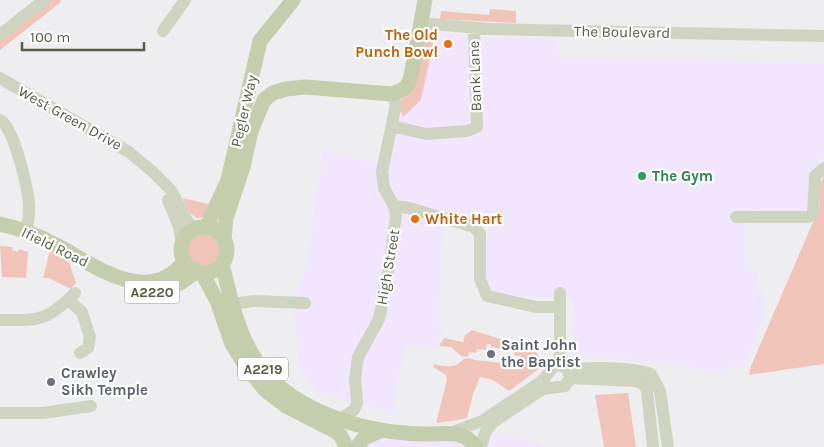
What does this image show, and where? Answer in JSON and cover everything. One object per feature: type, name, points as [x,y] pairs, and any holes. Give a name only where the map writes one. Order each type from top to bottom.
[{"type":"main road","name":"Pegler Way","points":[[201,228],[228,180],[260,41],[292,0]]},
{"type":"main road","points":[[254,71],[261,84],[273,92],[305,87],[392,94],[403,91],[410,82],[425,0]]},
{"type":"main road","name":"Pegler Way","points":[[224,239],[226,218],[243,167],[251,131],[264,100],[273,92]]},
{"type":"main road","name":"Ifield Road","points":[[0,224],[26,231],[56,245],[108,272],[131,289],[149,292],[160,291],[172,287],[194,269]]},
{"type":"main road","points":[[201,228],[214,229],[224,239],[226,244],[226,255],[222,264],[216,269],[194,269],[182,254],[182,244],[186,237],[201,228]]},
{"type":"main road","name":"A2219","points":[[222,264],[242,334],[253,356],[274,383],[294,398],[340,419],[382,430],[424,434],[450,432]]},
{"type":"main road","name":"A2219","points":[[194,269],[217,301],[232,344],[259,383],[286,406],[336,431],[346,447]]},
{"type":"main road","points":[[357,447],[364,438],[382,430]]},
{"type":"main road","points":[[450,432],[463,436],[476,447]]},
{"type":"street","points":[[0,35],[44,0]]},
{"type":"street","points":[[163,31],[185,0]]},
{"type":"street","name":"The Boulevard","points":[[421,24],[474,28],[824,36]]},
{"type":"street","name":"Bank Lane","points":[[392,126],[426,134],[468,131],[477,127],[474,28]]},
{"type":"street","name":"West Green Drive","points":[[0,78],[117,144],[153,172],[171,190],[188,222],[201,228]]},
{"type":"street","name":"High Street","points":[[340,419],[354,410],[357,403],[356,379],[358,357],[379,319],[394,239],[396,215],[394,206],[384,188],[382,172],[396,104],[392,94]]},
{"type":"street","points":[[0,120],[5,123],[25,180],[29,208],[26,231]]},
{"type":"street","name":"West Green Drive","points":[[138,160],[156,182],[174,212],[180,227],[182,244]]},
{"type":"street","points":[[736,217],[808,217],[813,214],[815,176],[824,168]]},
{"type":"street","points":[[394,206],[409,208],[474,227],[480,234],[480,279],[487,296],[536,307],[560,307]]},
{"type":"street","points":[[481,447],[485,432],[492,423],[543,389],[565,386],[566,370],[560,293]]},
{"type":"street","points":[[0,320],[45,317],[59,309],[72,296],[82,312],[90,336],[88,348],[80,353]]},
{"type":"street","points":[[233,304],[253,302],[305,304]]},
{"type":"street","points":[[450,432],[486,418],[542,381],[553,367],[566,370],[581,377],[639,381],[643,384],[647,390],[653,447]]},
{"type":"street","points":[[566,370],[598,368],[651,374],[660,391],[668,447]]},
{"type":"street","points":[[548,374],[549,382],[555,387]]},
{"type":"street","points":[[0,413],[43,413],[91,406]]},
{"type":"shaded area","points":[[50,0],[60,0],[61,2],[0,50],[0,39]]},
{"type":"shaded area","points":[[490,9],[516,11],[516,23],[440,19],[441,11],[489,15]]},
{"type":"shaded area","points":[[438,33],[481,37],[558,38],[560,57],[824,63],[824,157],[817,157],[814,214],[754,210],[745,215],[745,270],[758,270],[757,291],[763,292],[763,320],[744,368],[729,364],[725,374],[656,362],[573,355],[574,298],[503,295],[488,291],[482,281],[489,224],[442,222],[439,321],[443,334],[438,344],[432,348],[425,349],[405,346],[392,413],[318,392],[299,368],[294,310],[308,255],[323,150],[379,164],[420,41]]},
{"type":"shaded area","points":[[431,39],[433,44],[421,100],[403,117],[400,109],[401,100],[410,93],[422,42]]},
{"type":"shaded area","points":[[824,176],[824,364],[749,375],[751,366],[820,206],[820,184]]},
{"type":"shaded area","points":[[183,198],[212,205],[204,217],[196,218],[188,211]]},
{"type":"shaded area","points":[[204,234],[215,239],[220,250],[215,261],[204,266],[193,261],[188,250],[193,239]]},
{"type":"shaded area","points":[[0,246],[13,247],[12,250],[18,252],[19,249],[28,252],[26,278],[2,277]]},
{"type":"shaded area","points":[[50,250],[69,262],[76,283],[71,289],[49,278],[43,278]]},
{"type":"shaded area","points":[[472,330],[534,350],[542,360],[540,368],[509,391],[493,380],[480,377],[473,394],[467,418],[436,423],[447,379],[446,375],[433,367],[434,364],[452,366],[467,358],[471,358],[519,365],[521,356],[514,355],[515,351],[491,347],[491,344],[487,344],[486,350],[477,349],[476,353],[469,352],[468,357],[461,356],[451,347],[439,346],[444,338],[463,342],[465,335]]},
{"type":"shaded area","points":[[628,393],[636,447],[604,447],[595,395]]},
{"type":"shaded area","points":[[491,433],[540,442],[543,447],[363,447],[370,441],[387,438],[423,441],[458,440]]},
{"type":"place","name":"The Old Punch Bowl","points":[[448,44]]},
{"type":"place","name":"The Gym","points":[[642,176]]},
{"type":"place","name":"White Hart","points":[[415,219]]},
{"type":"place","name":"Saint John the Baptist","points":[[491,354]]},
{"type":"place","name":"Crawley Sikh Temple","points":[[51,382]]}]
